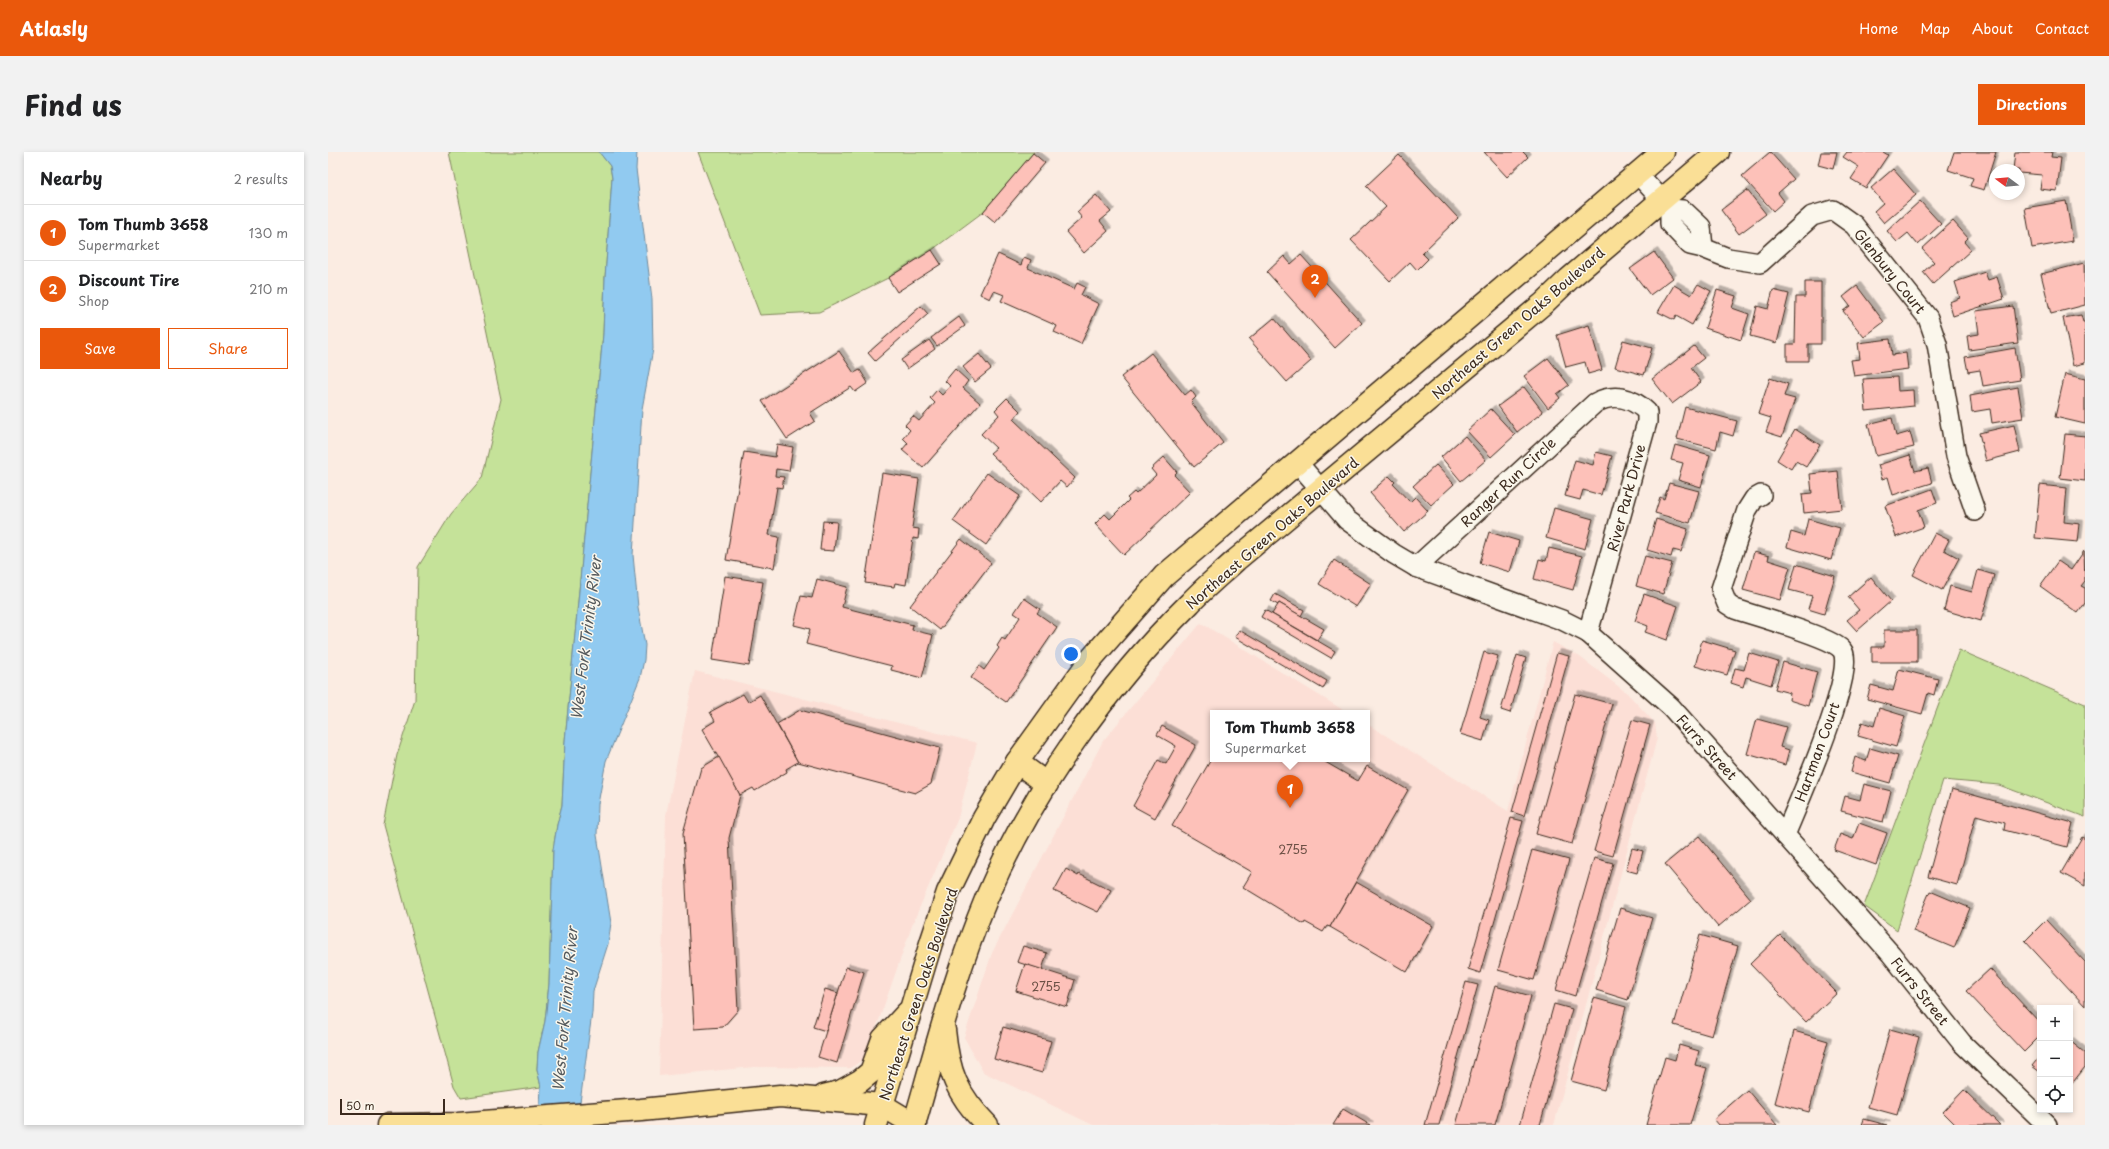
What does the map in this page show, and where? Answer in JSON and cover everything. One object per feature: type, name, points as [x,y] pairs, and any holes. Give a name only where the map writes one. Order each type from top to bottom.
[{"type":"main road","name":"Northeast Green Oaks Boulevard","points":[[879,1115],[948,892],[984,818],[1016,762],[1090,659],[1155,585],[1297,462],[1664,152]]},
{"type":"main road","name":"Northeast Green Oaks Boulevard","points":[[914,1125],[955,985],[987,899],[1006,857],[1047,784],[1111,691],[1190,602],[1236,560],[1538,308],[1569,279],[1666,205],[1718,152]]},
{"type":"main road","points":[[1016,762],[1047,784]]},
{"type":"main road","points":[[816,1098],[840,1092],[860,1081],[871,1072],[883,1039],[912,1008]]},
{"type":"main road","points":[[944,1023],[946,1052],[956,1083],[968,1106],[987,1125]]},
{"type":"main road","points":[[388,1125],[458,1124],[641,1110],[764,1096],[816,1098],[914,1125]]},
{"type":"street","points":[[1638,174],[1666,205]]},
{"type":"street","name":"Glenbury Court","points":[[1666,205],[1670,224],[1690,245],[1703,248],[1728,258],[1760,263],[1812,216],[1833,210],[1854,225],[1928,318],[1937,344],[1956,456],[1975,511]]},
{"type":"street","name":"River Park Drive","points":[[1588,633],[1647,422],[1647,412],[1641,406],[1627,399],[1612,396],[1601,399]]},
{"type":"street","name":"Ranger Run Circle","points":[[1416,567],[1601,399]]},
{"type":"street","name":"Furrs Street","points":[[1297,462],[1347,520],[1394,554],[1416,567],[1562,620],[1588,633],[1671,707],[1891,954],[1962,1043],[2048,1125]]},
{"type":"street","name":"Hartman Court","points":[[1761,495],[1754,499],[1747,510],[1721,590],[1727,604],[1735,609],[1820,637],[1841,649],[1846,660],[1831,723],[1785,835]]},
{"type":"shaded area","points":[[1201,623],[1343,710],[1210,710],[1210,762],[1370,762],[1370,726],[1508,811],[1553,642],[1580,657],[1627,693],[1655,723],[1657,738],[1554,1125],[1093,1125],[983,1072],[964,1037],[992,953],[1103,741]]},
{"type":"shaded area","points":[[695,671],[977,743],[958,818],[913,923],[866,1057],[851,1068],[754,1067],[659,1076],[666,815]]},
{"type":"green space","points":[[449,152],[599,152],[610,166],[612,178],[605,278],[603,334],[565,741],[562,805],[553,850],[549,984],[545,1021],[538,1052],[537,1069],[541,1087],[461,1098],[454,1086],[383,825],[397,755],[415,700],[418,567],[451,514],[482,478],[501,399]]},
{"type":"green space","points":[[698,152],[1034,152],[983,212],[932,250],[888,278],[819,312],[760,315]]},
{"type":"green space","points":[[1959,650],[2085,704],[2085,817],[1999,785],[1943,780],[1897,930],[1864,906]]},
{"type":"water","name":"West Fork Trinity River","points":[[599,152],[637,152],[636,169],[652,299],[653,349],[642,409],[633,555],[638,607],[645,645],[644,660],[640,678],[606,761],[598,804],[597,835],[611,923],[608,944],[593,991],[592,1013],[577,1125],[539,1125],[541,1087],[537,1069],[538,1052],[545,1021],[549,984],[553,850],[562,805],[565,741],[603,334],[605,278],[612,178],[610,166]]},
{"type":"building","points":[[1484,152],[1523,152],[1528,157],[1507,177]]},
{"type":"building","points":[[1770,152],[1794,179],[1778,193],[1784,201],[1773,211],[1742,176]]},
{"type":"building","points":[[1821,152],[1837,152],[1833,169],[1818,165]]},
{"type":"building","points":[[1847,152],[1883,152],[1888,155],[1866,188],[1851,179],[1859,167],[1843,157]]},
{"type":"building","points":[[1954,152],[1996,152],[1992,164],[1989,164],[1989,174],[1984,190],[1970,186],[1973,178],[1948,170]]},
{"type":"building","points":[[2015,152],[2052,152],[2051,157],[2061,158],[2057,191],[2040,189],[2042,175],[2025,174],[2025,164],[2014,164]]},
{"type":"building","points":[[1033,153],[1045,163],[995,222],[983,212]]},
{"type":"building","points":[[1399,155],[1458,218],[1422,253],[1428,259],[1417,270],[1410,262],[1390,281],[1351,240],[1386,207],[1366,186]]},
{"type":"building","points":[[1893,169],[1916,195],[1884,223],[1874,211],[1883,203],[1871,188]]},
{"type":"building","points":[[1747,190],[1766,214],[1739,234],[1721,210]]},
{"type":"building","points":[[1096,195],[1111,212],[1100,221],[1108,231],[1084,253],[1066,232],[1082,218],[1077,212]]},
{"type":"building","points":[[1920,201],[1941,224],[1918,245],[1908,233],[1897,242],[1887,231]]},
{"type":"building","points":[[2066,201],[2073,241],[2032,248],[2025,208]]},
{"type":"building","points":[[1953,221],[1968,238],[1964,242],[1971,250],[1933,284],[1923,272],[1934,262],[1922,249]]},
{"type":"building","points":[[932,250],[941,264],[897,292],[888,278]]},
{"type":"building","points":[[1654,252],[1673,278],[1650,295],[1630,269]]},
{"type":"building","points":[[998,254],[1021,265],[1024,257],[1031,260],[1028,268],[1074,289],[1077,283],[1085,287],[1081,295],[1099,304],[1081,344],[1054,332],[1057,326],[1001,301],[1004,295],[994,291],[990,299],[980,294]]},
{"type":"building","points":[[1301,255],[1362,323],[1335,348],[1267,272],[1284,256],[1291,264]]},
{"type":"building","points":[[2084,263],[2085,305],[2051,314],[2041,274]]},
{"type":"building","points":[[1985,272],[1988,280],[1997,277],[2004,299],[1953,316],[1949,302],[1960,298],[1955,282]]},
{"type":"building","points":[[1805,282],[1821,282],[1821,344],[1808,344],[1808,361],[1787,361],[1787,344],[1795,344],[1796,297],[1805,297]]},
{"type":"building","points":[[1698,284],[1711,291],[1692,325],[1676,316],[1674,320],[1658,312],[1674,285],[1691,295]]},
{"type":"building","points":[[1857,286],[1884,322],[1864,337],[1843,311],[1850,306],[1843,297]]},
{"type":"building","points":[[1717,290],[1736,296],[1732,308],[1749,314],[1741,340],[1705,328]]},
{"type":"building","points":[[1773,290],[1789,294],[1777,343],[1750,336],[1757,306],[1768,309]]},
{"type":"building","points":[[921,306],[928,314],[875,361],[868,353]]},
{"type":"building","points":[[2013,306],[2018,343],[1969,350],[1967,336],[1979,334],[1976,311]]},
{"type":"building","points":[[2081,315],[2083,322],[2085,322],[2085,363],[2073,366],[2063,318]]},
{"type":"building","points":[[959,317],[965,326],[937,346],[931,338]]},
{"type":"building","points":[[1274,318],[1311,361],[1287,382],[1249,339]]},
{"type":"building","points":[[1589,325],[1602,370],[1588,374],[1585,362],[1566,367],[1557,335]]},
{"type":"building","points":[[1890,339],[1892,355],[1906,353],[1908,369],[1854,376],[1851,360],[1860,359],[1858,343]]},
{"type":"building","points":[[929,340],[935,349],[907,369],[901,360]]},
{"type":"building","points":[[1623,340],[1652,348],[1644,375],[1615,367]]},
{"type":"building","points":[[1694,346],[1704,358],[1691,368],[1701,382],[1672,404],[1652,379]]},
{"type":"building","points":[[2015,348],[2020,380],[1983,386],[1980,370],[1968,372],[1965,357]]},
{"type":"building","points":[[839,351],[854,373],[860,370],[868,383],[855,392],[851,387],[810,413],[815,421],[787,439],[762,401]]},
{"type":"building","points":[[1151,353],[1185,395],[1191,390],[1196,397],[1191,402],[1223,443],[1194,467],[1121,377]]},
{"type":"building","points":[[979,354],[991,369],[975,382],[963,367]]},
{"type":"building","points":[[1548,358],[1569,385],[1557,394],[1560,398],[1548,408],[1524,376]]},
{"type":"building","points":[[955,369],[968,381],[963,388],[980,403],[923,468],[902,450],[908,443],[903,438],[910,430],[905,425],[913,416],[919,421],[935,403],[930,398],[937,390],[942,395],[950,386],[945,381]]},
{"type":"building","points":[[2065,374],[2085,379],[2085,424],[2055,417]]},
{"type":"building","points":[[1897,377],[1898,391],[1913,390],[1914,406],[1866,411],[1863,379]]},
{"type":"building","points":[[1770,378],[1788,384],[1784,396],[1795,399],[1782,437],[1766,432],[1771,418],[1758,414]]},
{"type":"building","points":[[1524,387],[1543,412],[1517,432],[1498,406]]},
{"type":"building","points":[[2018,387],[2023,418],[1992,423],[1990,409],[1972,412],[1970,396]]},
{"type":"building","points":[[1007,398],[1020,411],[1013,419],[1075,478],[1067,487],[1060,481],[1041,502],[990,453],[996,448],[981,434],[999,415],[995,410]]},
{"type":"building","points":[[1685,407],[1737,421],[1733,436],[1720,432],[1716,449],[1677,439]]},
{"type":"building","points":[[1491,409],[1515,435],[1491,457],[1467,431]]},
{"type":"building","points":[[1892,418],[1896,436],[1910,432],[1914,447],[1876,456],[1868,424]]},
{"type":"building","points":[[2014,425],[2020,452],[1986,461],[1979,433]]},
{"type":"building","points":[[1795,429],[1820,445],[1806,467],[1796,461],[1791,469],[1777,460]]},
{"type":"building","points":[[2065,434],[2085,436],[2085,481],[2060,478]]},
{"type":"building","points":[[1465,436],[1486,460],[1461,481],[1441,457]]},
{"type":"building","points":[[777,444],[793,447],[789,471],[776,469],[775,476],[784,477],[782,488],[777,487],[769,535],[779,537],[774,568],[726,560],[744,452],[775,457]]},
{"type":"building","points":[[1675,445],[1710,455],[1701,487],[1678,480],[1683,463],[1671,460]]},
{"type":"building","points":[[1596,452],[1612,456],[1601,495],[1583,490],[1580,500],[1565,496],[1575,460],[1593,465]]},
{"type":"building","points":[[1910,455],[1915,471],[1928,468],[1932,483],[1893,495],[1888,477],[1882,479],[1878,465]]},
{"type":"building","points":[[1164,457],[1177,472],[1174,475],[1190,492],[1124,555],[1095,524],[1105,514],[1110,519],[1129,500],[1127,498],[1134,492],[1136,494],[1156,475],[1151,469]]},
{"type":"building","points":[[1436,465],[1454,484],[1431,505],[1413,486]]},
{"type":"building","points":[[1838,471],[1842,509],[1804,513],[1802,494],[1812,493],[1810,474]]},
{"type":"building","points":[[882,473],[919,479],[912,528],[919,529],[918,539],[913,538],[906,585],[895,583],[894,587],[865,583]]},
{"type":"building","points":[[987,473],[1020,496],[986,545],[953,521]]},
{"type":"building","points":[[1389,476],[1395,482],[1393,484],[1410,502],[1415,497],[1428,511],[1404,532],[1370,493]]},
{"type":"building","points":[[1669,483],[1699,491],[1690,523],[1655,513],[1660,497],[1664,499]]},
{"type":"building","points":[[2040,485],[2067,488],[2064,522],[2080,524],[2078,542],[2035,538]]},
{"type":"building","points":[[1932,489],[1937,503],[1918,510],[1924,527],[1896,537],[1885,506]]},
{"type":"building","points":[[1554,508],[1593,519],[1585,549],[1546,538]]},
{"type":"building","points":[[1656,519],[1688,529],[1681,552],[1673,550],[1671,557],[1647,550]]},
{"type":"building","points":[[1808,519],[1840,528],[1831,560],[1787,547],[1791,532],[1804,536]]},
{"type":"building","points":[[823,521],[837,522],[834,551],[820,550]]},
{"type":"building","points":[[1489,532],[1519,541],[1510,572],[1480,563]]},
{"type":"building","points":[[1935,533],[1949,540],[1944,550],[1959,558],[1942,590],[1913,575]]},
{"type":"building","points":[[961,539],[991,563],[940,630],[910,606]]},
{"type":"building","points":[[1549,548],[1582,556],[1573,590],[1534,579],[1539,559],[1546,561]]},
{"type":"building","points":[[2084,551],[2085,581],[2081,586],[2085,588],[2085,603],[2078,613],[2040,586],[2058,561],[2071,570]]},
{"type":"building","points":[[1754,552],[1769,556],[1768,560],[1790,567],[1780,600],[1743,590]]},
{"type":"building","points":[[1645,556],[1672,563],[1663,594],[1636,586]]},
{"type":"building","points":[[1334,560],[1371,584],[1356,607],[1319,584]]},
{"type":"building","points":[[1796,564],[1835,576],[1824,614],[1808,609],[1812,596],[1789,590]]},
{"type":"building","points":[[1978,570],[1994,575],[1981,621],[1944,610],[1950,586],[1972,592]]},
{"type":"building","points":[[725,576],[763,582],[749,666],[712,660]]},
{"type":"building","points":[[1871,577],[1891,601],[1857,631],[1847,620],[1859,610],[1848,597]]},
{"type":"building","points":[[817,579],[847,587],[842,607],[913,625],[912,630],[933,635],[922,678],[891,670],[892,666],[806,644],[810,629],[794,625],[801,596],[812,598]]},
{"type":"building","points":[[1275,594],[1304,610],[1301,616],[1279,603],[1278,605],[1271,601]]},
{"type":"building","points":[[1644,594],[1678,606],[1667,640],[1645,632],[1648,626],[1635,621]]},
{"type":"building","points":[[1024,598],[1040,609],[1037,613],[1057,627],[1006,702],[971,678],[979,666],[984,670],[999,648],[997,646],[1002,638],[1005,640],[1020,617],[1014,613]]},
{"type":"building","points":[[1279,603],[1324,629],[1317,640],[1272,614]]},
{"type":"building","points":[[1265,610],[1335,651],[1331,658],[1261,617]]},
{"type":"building","points":[[1239,630],[1327,681],[1323,689],[1235,637]]},
{"type":"building","points":[[1884,630],[1917,630],[1917,662],[1872,662],[1872,647],[1884,647]]},
{"type":"building","points":[[1702,640],[1735,650],[1727,675],[1695,666]]},
{"type":"building","points":[[1484,652],[1498,656],[1480,717],[1489,720],[1483,741],[1460,734]]},
{"type":"building","points":[[1557,653],[1569,656],[1524,816],[1512,812]]},
{"type":"building","points":[[1749,653],[1778,662],[1771,685],[1746,677],[1743,687],[1731,683],[1735,668],[1744,670]]},
{"type":"building","points":[[1517,655],[1526,658],[1510,713],[1501,710]]},
{"type":"building","points":[[1783,662],[1817,672],[1808,706],[1789,700],[1790,693],[1775,689]]},
{"type":"building","points":[[1899,669],[1938,679],[1934,695],[1928,693],[1922,714],[1867,699],[1871,685],[1893,691]]},
{"type":"building","points":[[743,694],[748,702],[760,695],[798,762],[786,769],[787,772],[755,791],[753,788],[740,795],[702,729],[715,721],[710,712]]},
{"type":"building","points":[[1575,694],[1612,704],[1572,844],[1536,834]]},
{"type":"building","points":[[1879,708],[1905,716],[1896,747],[1858,736],[1862,722],[1874,726]]},
{"type":"building","points":[[800,710],[940,748],[931,784],[915,793],[798,762],[777,724]]},
{"type":"building","points":[[1757,719],[1786,727],[1780,747],[1789,750],[1785,765],[1747,754]]},
{"type":"building","points":[[1632,720],[1650,725],[1613,856],[1594,851]]},
{"type":"building","points":[[1162,726],[1196,745],[1155,818],[1133,806],[1158,760],[1166,764],[1176,746],[1157,735]]},
{"type":"building","points":[[1870,748],[1898,756],[1890,783],[1851,772],[1855,757],[1866,761]]},
{"type":"building","points":[[719,757],[740,795],[729,838],[738,1010],[723,1027],[694,1029],[683,833],[701,768]]},
{"type":"building","points":[[1210,761],[1325,762],[1358,781],[1367,766],[1408,790],[1330,927],[1327,926],[1323,932],[1305,922],[1304,924],[1243,887],[1252,872],[1172,826]]},
{"type":"building","points":[[1864,784],[1891,791],[1883,822],[1841,811],[1845,796],[1860,800]]},
{"type":"building","points":[[1952,789],[2073,823],[2067,847],[2004,830],[2005,823],[1976,815],[1957,885],[1928,877]]},
{"type":"building","points":[[1511,818],[1523,821],[1480,973],[1468,969]]},
{"type":"building","points":[[1859,823],[1887,833],[1876,865],[1834,850],[1840,834],[1853,839]]},
{"type":"building","points":[[1699,836],[1751,899],[1718,927],[1665,864]]},
{"type":"building","points":[[2082,837],[2085,839],[2085,886],[2061,873]]},
{"type":"building","points":[[1632,848],[1643,851],[1637,873],[1626,870]]},
{"type":"building","points":[[1532,850],[1569,860],[1534,980],[1498,970]]},
{"type":"building","points":[[1594,858],[1613,863],[1575,996],[1556,990]]},
{"type":"building","points":[[1066,869],[1078,876],[1079,874],[1111,890],[1098,912],[1054,891]]},
{"type":"building","points":[[1356,882],[1433,926],[1407,972],[1330,927]]},
{"type":"building","points":[[1930,891],[1970,908],[1954,948],[1913,931]]},
{"type":"building","points":[[1620,908],[1652,918],[1628,1000],[1596,990]]},
{"type":"building","points":[[2046,920],[2085,962],[2085,1006],[2025,941]]},
{"type":"building","points":[[1700,935],[1738,946],[1712,1036],[1674,1025]]},
{"type":"building","points":[[1780,935],[1837,993],[1806,1022],[1750,964]]},
{"type":"building","points":[[1023,946],[1047,953],[1042,970],[1017,962]]},
{"type":"building","points":[[1025,964],[1075,980],[1067,1007],[1016,991]]},
{"type":"building","points":[[846,967],[864,972],[837,1063],[818,1057]]},
{"type":"building","points":[[1990,969],[2037,1020],[2037,1039],[2024,1052],[1966,991]]},
{"type":"building","points":[[1466,982],[1478,985],[1439,1125],[1425,1125]]},
{"type":"building","points":[[1495,986],[1531,996],[1495,1125],[1456,1125]]},
{"type":"building","points":[[825,989],[838,993],[826,1031],[813,1027]]},
{"type":"building","points":[[1594,998],[1626,1007],[1604,1090],[1571,1081]]},
{"type":"building","points":[[1554,1004],[1572,1009],[1540,1125],[1520,1125]]},
{"type":"building","points":[[1003,1027],[1051,1041],[1042,1073],[994,1059]]},
{"type":"building","points":[[1890,1029],[1919,1037],[1897,1115],[1868,1107]]},
{"type":"building","points":[[1794,1031],[1828,1041],[1809,1112],[1775,1103]]},
{"type":"building","points":[[2073,1043],[2085,1053],[2085,1067],[2073,1082]]},
{"type":"building","points":[[1679,1045],[1699,1051],[1695,1065],[1707,1068],[1690,1125],[1646,1125],[1665,1057],[1675,1060]]},
{"type":"building","points":[[2037,1060],[2037,1070],[2032,1066]]},
{"type":"building","points":[[1747,1090],[1777,1125],[1719,1125],[1714,1119]]},
{"type":"building","points":[[1964,1090],[2000,1125],[1956,1125],[1943,1112]]},
{"type":"building","points":[[1343,1109],[1370,1125],[1333,1125]]},
{"type":"building","points":[[1864,1119],[1887,1125],[1862,1125]]},
{"type":"place","name":"Discount Tire","points":[[1315,298]]},
{"type":"place","name":"Tom Thumb 3658","points":[[1290,808]]}]
